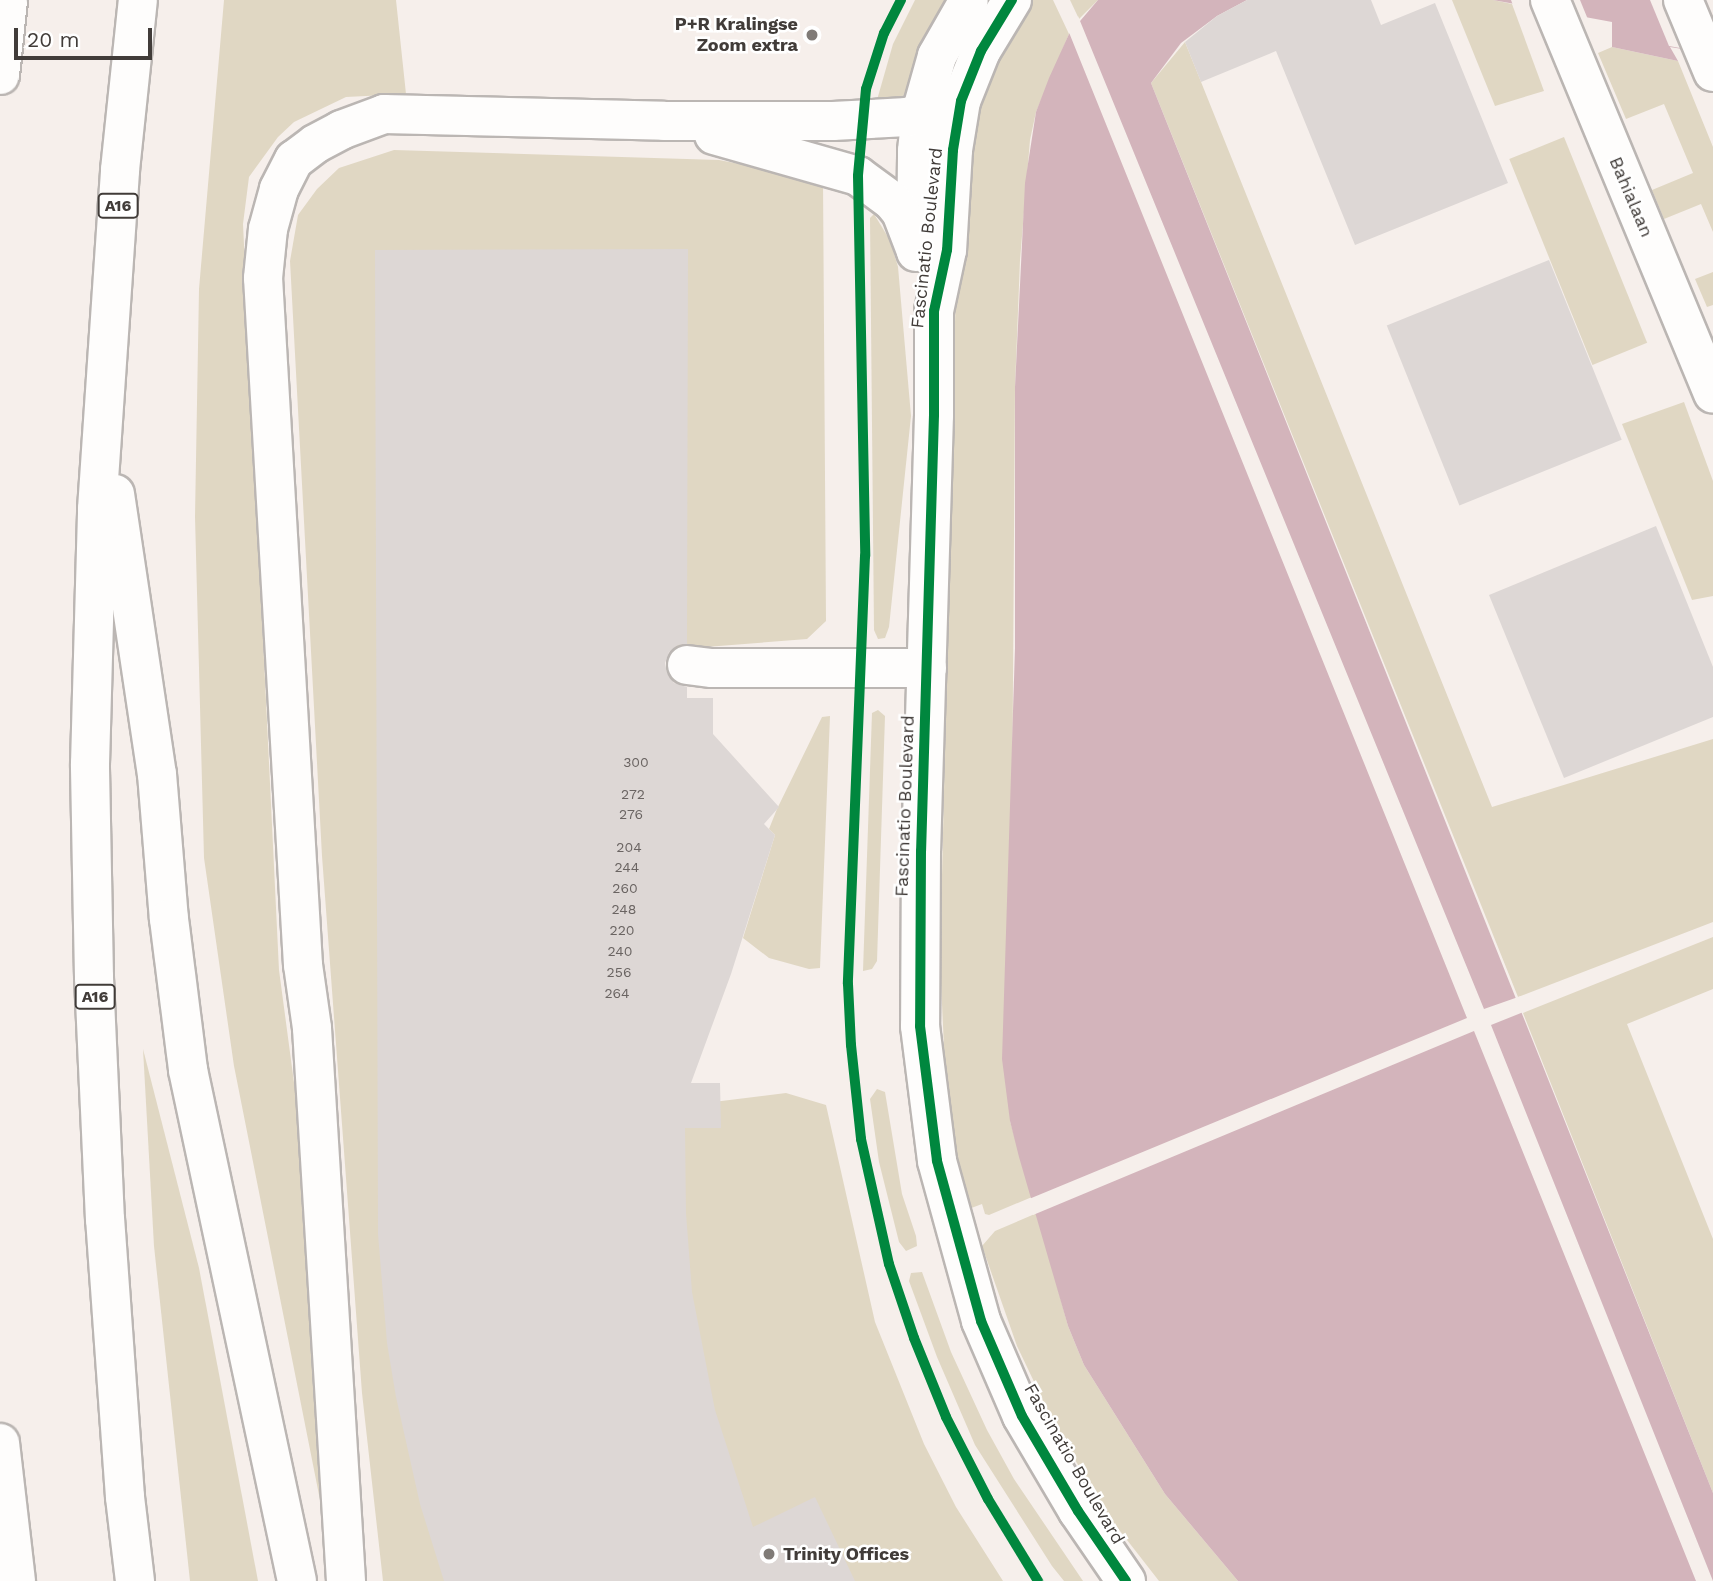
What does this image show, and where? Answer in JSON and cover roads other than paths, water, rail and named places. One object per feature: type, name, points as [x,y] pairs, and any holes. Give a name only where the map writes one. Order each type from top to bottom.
[{"type":"main road","points":[[0,75],[8,0]]},
{"type":"main road","name":"A16","points":[[135,1581],[125,1497],[106,1234],[94,977],[90,764],[97,509],[103,412],[120,170],[138,0]]},
{"type":"main road","name":"Fascinatio Boulevard","points":[[934,311],[915,248],[921,113],[937,56],[968,0]]},
{"type":"main road","name":"Fascinatio Boulevard","points":[[1012,0],[981,51],[961,101],[953,150],[947,250],[934,311],[920,1026],[937,1161],[968,1280],[999,1367],[1048,1461],[1126,1581]]},
{"type":"main road","points":[[1683,0],[1709,62]]},
{"type":"main road","name":"Bahialaan","points":[[1555,12],[1713,394]]},
{"type":"main road","points":[[346,1581],[312,1028],[303,965],[263,278],[268,229],[279,190],[294,160],[341,130],[384,114],[664,121],[861,121],[907,117],[961,101]]},
{"type":"main road","points":[[664,121],[858,176],[892,201],[901,212],[915,248]]},
{"type":"main road","name":"A16","points":[[103,412],[157,774],[169,919],[188,1070],[297,1581]]},
{"type":"main road","points":[[687,665],[712,668],[927,668]]},
{"type":"main road","points":[[0,1443],[16,1581]]},
{"type":"place","name":"P+R Kralingse Zoom extra","points":[[812,35]]},
{"type":"place","name":"Trinity Offices","points":[[769,1554]]}]
